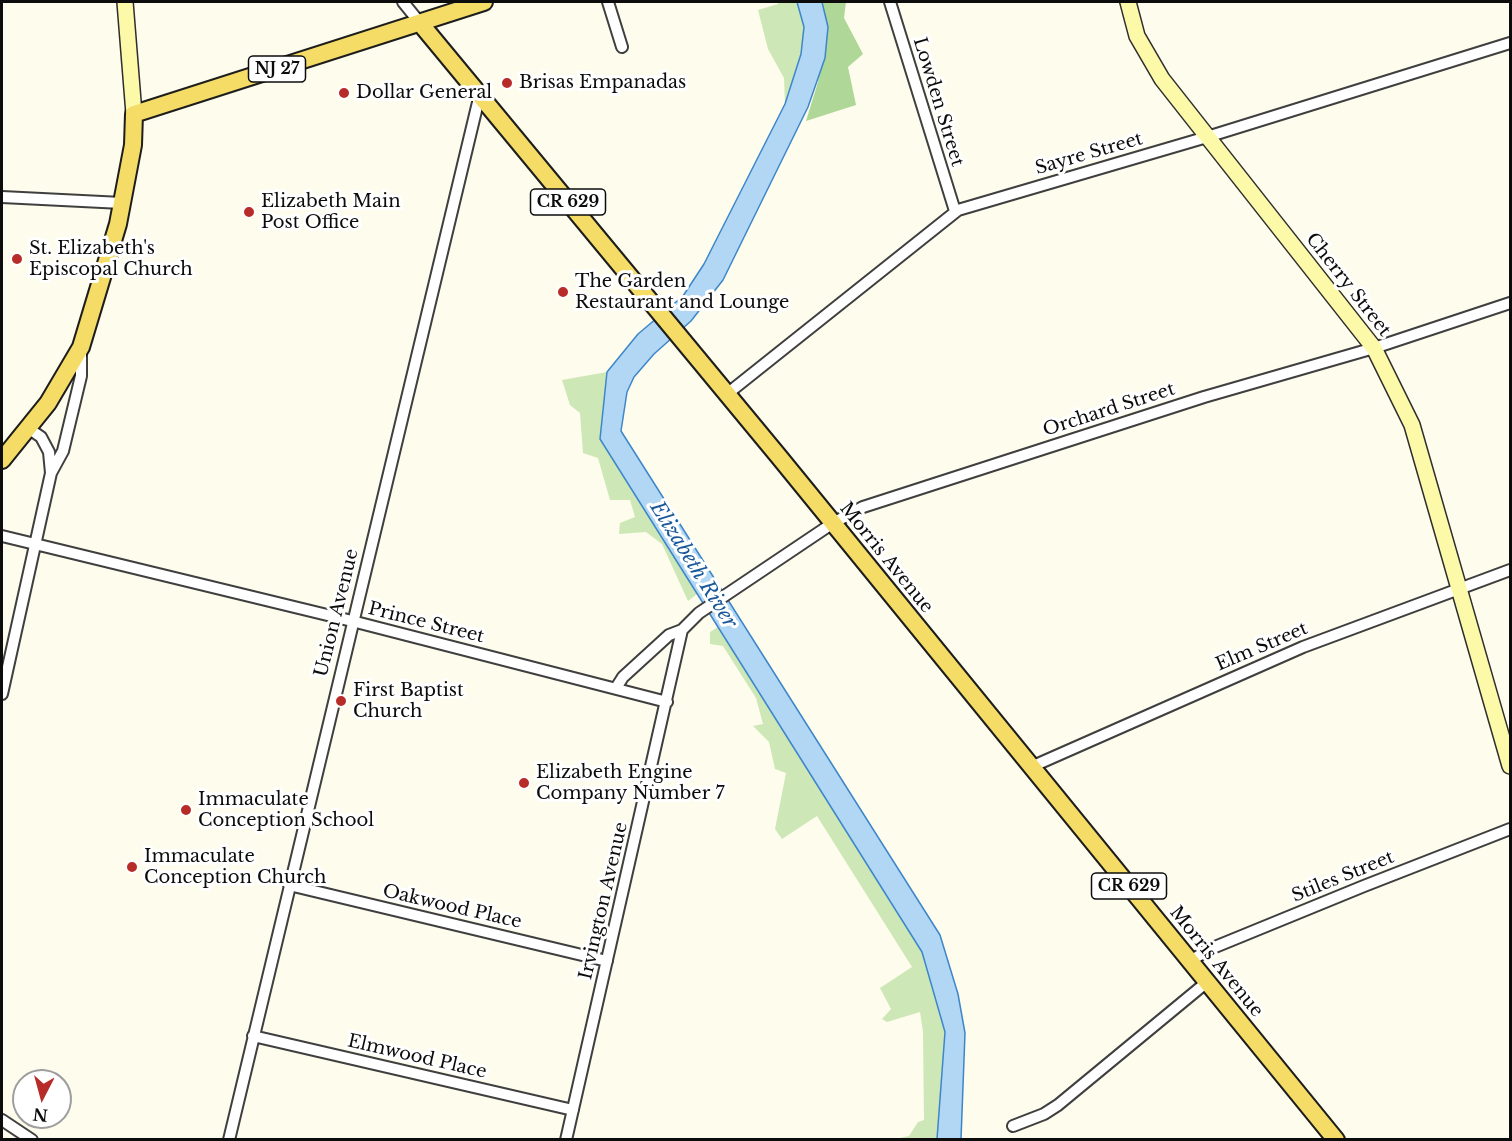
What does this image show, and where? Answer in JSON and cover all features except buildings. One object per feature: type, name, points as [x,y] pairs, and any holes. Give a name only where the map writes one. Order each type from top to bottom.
[{"type":"main road","name":"NJ 27","points":[[134,114],[420,22],[451,7],[484,2]]},
{"type":"main road","name":"Morris Avenue","points":[[420,22],[833,523],[1336,1140]]},
{"type":"main road","points":[[2,459],[48,403],[81,347],[111,251],[122,203],[132,146],[134,114]]},
{"type":"street","points":[[125,2],[134,114]]},
{"type":"street","name":"Morris Avenue","points":[[403,2],[420,22]]},
{"type":"street","points":[[608,2],[622,46]]},
{"type":"street","name":"Lowden Street","points":[[890,2],[955,211]]},
{"type":"street","name":"Cherry Street","points":[[1128,2],[1137,36],[1146,56],[1374,348],[1412,425],[1510,766]]},
{"type":"street","name":"Sayre Street","points":[[727,394],[955,211],[1207,137],[1510,43]]},
{"type":"street","name":"Union Avenue","points":[[229,1140],[480,94]]},
{"type":"street","points":[[2,197],[122,203]]},
{"type":"street","name":"Orchard Street","points":[[682,630],[699,613],[833,523],[863,507],[1204,397],[1374,348],[1510,303]]},
{"type":"street","points":[[2,694],[51,473],[63,451],[81,376],[81,347]]},
{"type":"street","points":[[28,429],[41,437],[49,452],[51,473]]},
{"type":"street","name":"Prince Street","points":[[2,536],[352,621],[667,702]]},
{"type":"street","name":"Elm Street","points":[[1031,767],[1303,647],[1510,570]]},
{"type":"street","points":[[616,688],[623,677],[669,635],[682,630]]},
{"type":"street","name":"Irvington Avenue","points":[[566,1140],[682,630]]},
{"type":"street","name":"Stiles Street","points":[[1190,961],[1210,950],[1364,886],[1510,829]]},
{"type":"street","name":"Oakwood Place","points":[[289,885],[607,961]]},
{"type":"street","points":[[1013,1125],[1044,1114],[1058,1105],[1207,982]]},
{"type":"street","name":"Elmwood Place","points":[[254,1036],[573,1110]]},
{"type":"street","points":[[2,1120],[32,1140]]},
{"type":"green space","points":[[778,2],[797,2],[804,27],[801,54],[785,104],[784,78],[768,49],[758,10],[778,4]]},
{"type":"green space","points":[[822,2],[846,2],[844,18],[863,54],[848,67],[856,105],[806,121],[818,82],[828,27]]},
{"type":"green space","points":[[607,372],[600,439],[697,594],[688,601],[662,544],[646,532],[619,534],[620,523],[635,517],[630,500],[610,500],[598,458],[583,453],[580,413],[570,405],[562,380]]},
{"type":"green space","points":[[718,627],[922,952],[945,1032],[937,1139],[895,1139],[909,1136],[918,1122],[924,1120],[923,1032],[920,1012],[887,1022],[882,1019],[891,1009],[880,988],[912,967],[817,816],[782,839],[775,829],[786,773],[775,769],[769,742],[753,726],[763,724],[756,698],[723,646],[710,644],[710,632]]},
{"type":"water","name":"Elizabeth River","points":[[797,2],[822,2],[828,27],[825,58],[808,107],[723,280],[691,321],[654,354],[634,377],[627,392],[621,431],[940,935],[958,994],[965,1033],[961,1139],[937,1139],[945,1032],[922,952],[600,439],[607,372],[638,334],[683,296],[704,264],[785,104],[801,54],[804,27]]},
{"type":"place","name":"Brisas Empanadas","points":[[507,83]]},
{"type":"place","name":"Dollar General","points":[[344,93]]},
{"type":"place","name":"Elizabeth Main Post Office","points":[[249,212]]},
{"type":"place","name":"St. Elizabeth's Episcopal Church","points":[[17,259]]},
{"type":"place","name":"The Garden Restaurant and Lounge","points":[[563,292]]},
{"type":"place","name":"First Baptist Church","points":[[341,701]]},
{"type":"place","name":"Elizabeth Engine Company Number 7","points":[[524,783]]},
{"type":"place","name":"Immaculate Conception School","points":[[186,810]]},
{"type":"place","name":"Immaculate Conception Church","points":[[132,867]]}]
